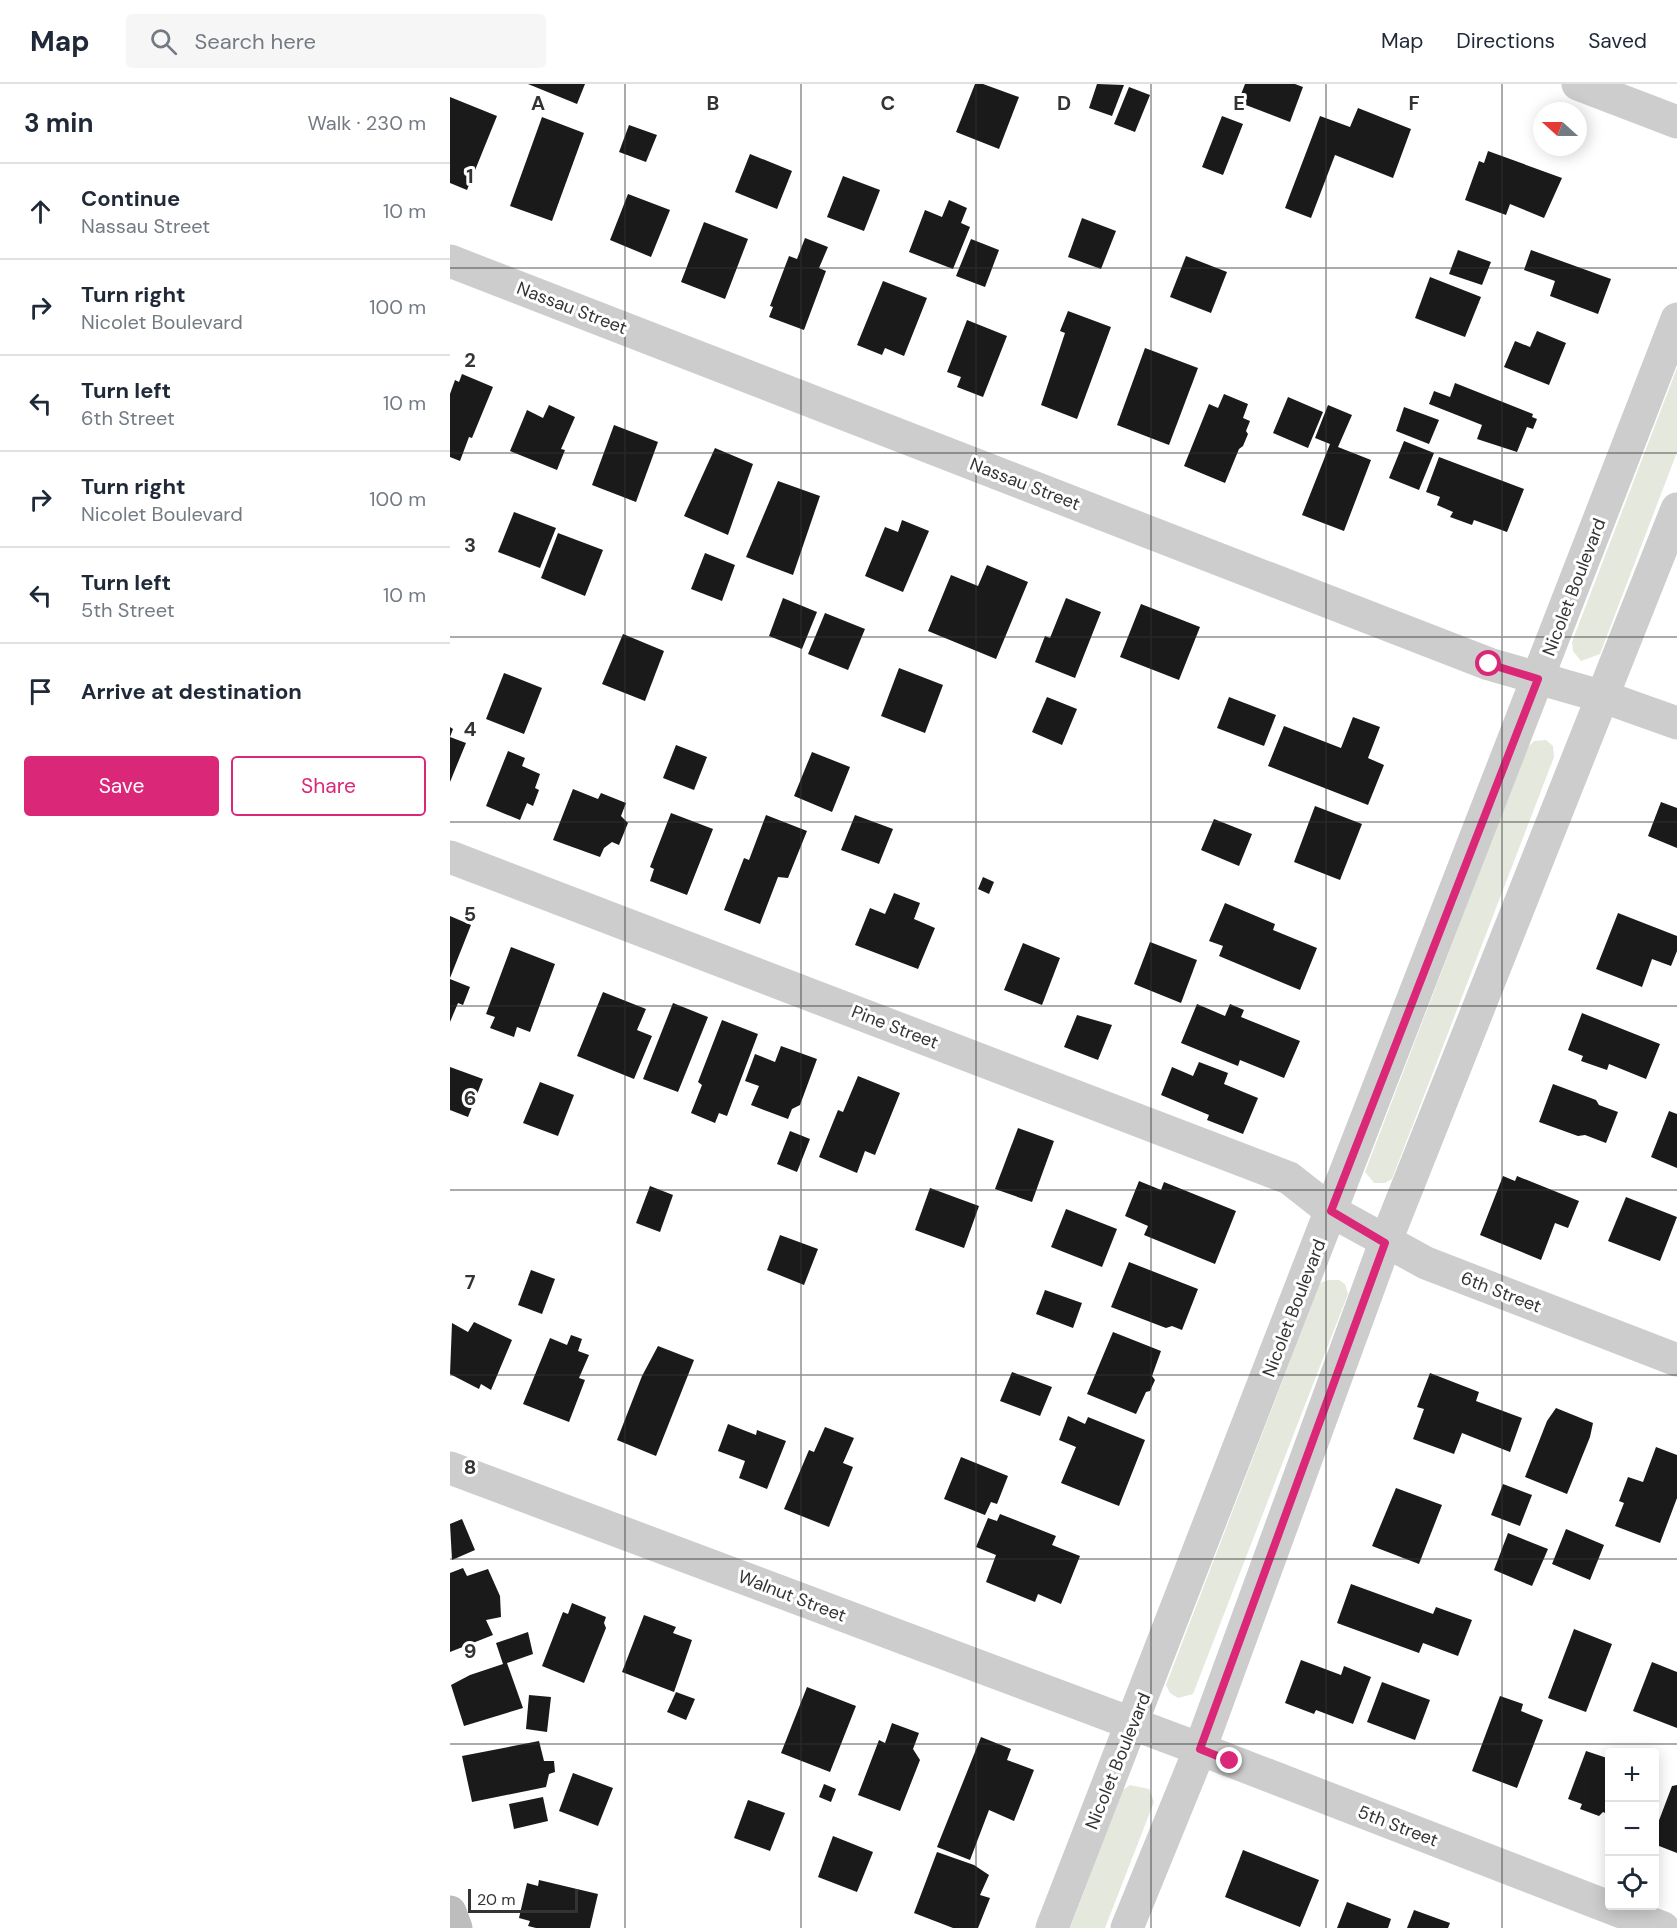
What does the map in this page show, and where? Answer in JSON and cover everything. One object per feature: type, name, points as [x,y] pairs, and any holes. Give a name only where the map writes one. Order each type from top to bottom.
[{"type":"main road","points":[[450,1912],[456,1928]]},
{"type":"street","points":[[1578,84],[1677,122]]},
{"type":"street","name":"Nassau Street","points":[[450,261],[1467,656],[1604,697],[1677,723]]},
{"type":"street","name":"Nicolet Boulevard","points":[[1052,1928],[1677,319]]},
{"type":"street","points":[[1127,1928],[1200,1749],[1385,1243],[1677,509]]},
{"type":"street","name":"Pine Street","points":[[450,857],[1288,1178],[1331,1211]]},
{"type":"street","name":"6th Street","points":[[1331,1211],[1385,1243],[1425,1263],[1677,1360]]},
{"type":"street","name":"Walnut Street","points":[[450,1468],[1133,1724]]},
{"type":"street","name":"5th Street","points":[[1133,1724],[1664,1928]]},
{"type":"shaded area","points":[[1677,368],[1677,452],[1600,654],[1581,661],[1573,651],[1572,642]]},
{"type":"shaded area","points":[[1546,740],[1553,746],[1554,757],[1392,1179],[1385,1183],[1374,1183],[1365,1172],[1527,748],[1534,741]]},
{"type":"shaded area","points":[[1339,1280],[1345,1284],[1348,1294],[1193,1694],[1178,1698],[1170,1693],[1166,1685],[1320,1283]]},
{"type":"shaded area","points":[[1130,1785],[1149,1789],[1154,1802],[1105,1928],[1070,1928],[1123,1790]]},
{"type":"building","points":[[528,84],[585,84],[577,104]]},
{"type":"building","points":[[975,84],[983,84],[1019,97],[999,149],[956,132]]},
{"type":"building","points":[[1097,84],[1124,85],[1112,116],[1089,108]]},
{"type":"building","points":[[1245,84],[1295,84],[1303,87],[1290,122],[1238,102]]},
{"type":"building","points":[[1129,87],[1150,95],[1135,132],[1114,124]]},
{"type":"building","points":[[450,97],[497,116],[467,190],[450,183]]},
{"type":"building","points":[[1358,108],[1411,129],[1393,178],[1335,155],[1311,218],[1285,208],[1320,116],[1350,127]]},
{"type":"building","points":[[1222,116],[1243,124],[1223,175],[1202,167]]},
{"type":"building","points":[[542,117],[584,133],[552,221],[510,206]]},
{"type":"building","points":[[629,125],[657,135],[646,162],[619,152]]},
{"type":"building","points":[[1488,151],[1562,178],[1544,218],[1510,204],[1506,215],[1465,200],[1479,161],[1484,163]]},
{"type":"building","points":[[750,154],[792,171],[777,209],[735,192]]},
{"type":"building","points":[[843,176],[880,190],[864,231],[827,217]]},
{"type":"building","points":[[628,194],[670,210],[651,257],[610,240]]},
{"type":"building","points":[[949,200],[967,208],[961,223],[970,227],[953,269],[909,252],[925,210],[942,217]]},
{"type":"building","points":[[1082,218],[1116,231],[1101,269],[1068,257]]},
{"type":"building","points":[[704,222],[748,239],[725,299],[681,282]]},
{"type":"building","points":[[805,238],[828,247],[819,268],[826,271],[804,330],[769,317],[773,307],[770,306],[789,256],[797,259]]},
{"type":"building","points":[[971,239],[999,250],[985,287],[956,276]]},
{"type":"building","points":[[1458,250],[1491,262],[1482,285],[1449,274]]},
{"type":"building","points":[[1531,250],[1611,279],[1598,314],[1550,296],[1555,281],[1524,270]]},
{"type":"building","points":[[1186,256],[1227,272],[1211,313],[1170,297]]},
{"type":"building","points":[[1430,277],[1481,297],[1465,337],[1415,318]]},
{"type":"building","points":[[883,281],[927,298],[904,356],[885,348],[882,355],[857,345]]},
{"type":"building","points":[[1068,311],[1111,327],[1077,419],[1041,405],[1065,333],[1060,331]]},
{"type":"building","points":[[967,320],[1007,336],[983,397],[957,387],[961,377],[947,372]]},
{"type":"building","points":[[1537,331],[1566,343],[1549,385],[1504,367],[1515,341],[1530,347]]},
{"type":"building","points":[[1145,348],[1198,368],[1169,445],[1117,425]]},
{"type":"building","points":[[462,374],[493,387],[460,461],[450,457],[450,394],[455,380],[459,382]]},
{"type":"building","points":[[1455,383],[1533,414],[1532,417],[1537,419],[1533,429],[1527,427],[1517,452],[1477,439],[1482,425],[1429,404],[1434,391],[1450,397]]},
{"type":"building","points":[[1224,394],[1248,404],[1243,418],[1250,421],[1246,431],[1248,434],[1225,483],[1184,466],[1209,404],[1218,408]]},
{"type":"building","points":[[1288,397],[1323,412],[1308,448],[1273,433]]},
{"type":"building","points":[[549,405],[575,417],[561,449],[565,450],[557,470],[510,451],[527,410],[543,418]]},
{"type":"building","points":[[1328,405],[1352,415],[1338,447],[1371,460],[1344,531],[1302,515],[1330,444],[1315,438]]},
{"type":"building","points":[[1404,407],[1439,420],[1429,444],[1396,431]]},
{"type":"building","points":[[614,425],[658,442],[636,502],[592,485]]},
{"type":"building","points":[[1404,441],[1434,453],[1419,490],[1389,478]]},
{"type":"building","points":[[715,448],[753,464],[728,535],[684,516]]},
{"type":"building","points":[[1439,457],[1524,489],[1507,532],[1474,520],[1472,525],[1450,517],[1453,512],[1437,505],[1440,497],[1426,492]]},
{"type":"building","points":[[778,481],[820,496],[793,575],[746,557]]},
{"type":"building","points":[[514,512],[556,528],[540,568],[498,552]]},
{"type":"building","points":[[902,520],[929,531],[903,592],[865,576],[885,527],[898,532]]},
{"type":"building","points":[[558,533],[603,550],[585,596],[541,578]]},
{"type":"building","points":[[705,553],[735,565],[722,601],[691,589]]},
{"type":"building","points":[[987,565],[1028,582],[996,659],[928,631],[951,575],[978,586]]},
{"type":"building","points":[[783,598],[817,612],[802,649],[769,636]]},
{"type":"building","points":[[1066,598],[1101,612],[1075,678],[1035,662],[1045,636],[1050,638]]},
{"type":"building","points":[[1141,604],[1200,627],[1179,680],[1120,657]]},
{"type":"building","points":[[825,613],[865,629],[848,670],[808,654]]},
{"type":"building","points":[[623,634],[664,651],[645,701],[602,684]]},
{"type":"building","points":[[899,668],[943,685],[925,733],[881,716]]},
{"type":"building","points":[[504,673],[542,688],[524,734],[486,719]]},
{"type":"building","points":[[1047,697],[1077,709],[1062,745],[1032,732]]},
{"type":"building","points":[[1229,697],[1276,715],[1264,746],[1217,728]]},
{"type":"building","points":[[1353,717],[1380,727],[1368,758],[1384,765],[1368,805],[1268,766],[1284,726],[1341,748]]},
{"type":"building","points":[[450,737],[466,743],[450,782]]},
{"type":"building","points":[[676,745],[707,757],[694,790],[663,778]]},
{"type":"building","points":[[508,751],[525,758],[522,766],[540,774],[535,788],[539,790],[533,806],[527,803],[520,820],[486,806]]},
{"type":"building","points":[[812,752],[850,767],[832,812],[794,796]]},
{"type":"building","points":[[573,789],[598,799],[601,793],[626,803],[621,816],[628,823],[619,845],[612,842],[604,848],[600,857],[553,840]]},
{"type":"building","points":[[1661,802],[1677,808],[1677,848],[1648,836]]},
{"type":"building","points":[[1315,806],[1362,824],[1340,880],[1294,862]]},
{"type":"building","points":[[671,813],[713,829],[687,895],[650,881],[654,869],[650,867]]},
{"type":"building","points":[[766,815],[807,831],[788,878],[778,877],[760,924],[724,910],[744,858],[749,860]]},
{"type":"building","points":[[855,815],[893,829],[879,864],[841,850]]},
{"type":"building","points":[[1214,819],[1252,834],[1239,866],[1201,850]]},
{"type":"building","points":[[983,877],[994,882],[989,894],[978,889]]},
{"type":"building","points":[[894,893],[920,903],[914,919],[935,928],[918,969],[855,945],[870,908],[885,914]]},
{"type":"building","points":[[1225,903],[1275,924],[1273,930],[1317,948],[1300,990],[1219,956],[1223,946],[1209,941]]},
{"type":"building","points":[[1618,913],[1677,936],[1677,951],[1671,966],[1652,959],[1642,987],[1596,969]]},
{"type":"building","points":[[450,916],[471,925],[450,978]]},
{"type":"building","points":[[1150,942],[1197,960],[1181,1003],[1134,984]]},
{"type":"building","points":[[1023,943],[1060,958],[1042,1005],[1004,990]]},
{"type":"building","points":[[511,947],[555,964],[530,1032],[517,1027],[514,1037],[490,1028],[495,1017],[486,1014]]},
{"type":"building","points":[[450,979],[470,987],[463,1005],[458,1003],[450,1022]]},
{"type":"building","points":[[603,992],[646,1009],[637,1030],[652,1036],[634,1079],[577,1056]]},
{"type":"building","points":[[673,1003],[708,1017],[678,1092],[643,1079]]},
{"type":"building","points":[[1197,1004],[1225,1016],[1230,1004],[1244,1010],[1241,1017],[1300,1041],[1284,1078],[1240,1060],[1238,1066],[1181,1043]]},
{"type":"building","points":[[1582,1013],[1660,1044],[1646,1079],[1609,1064],[1607,1070],[1581,1061],[1583,1056],[1568,1050]]},
{"type":"building","points":[[1077,1015],[1112,1025],[1098,1060],[1064,1047]]},
{"type":"building","points":[[722,1020],[758,1034],[727,1116],[719,1113],[715,1123],[691,1113],[702,1085],[698,1082]]},
{"type":"building","points":[[781,1046],[817,1059],[800,1105],[792,1109],[788,1119],[751,1105],[759,1086],[745,1081],[755,1054],[775,1062]]},
{"type":"building","points":[[1199,1062],[1228,1073],[1224,1084],[1258,1098],[1243,1134],[1207,1120],[1209,1115],[1161,1095],[1172,1067],[1193,1076]]},
{"type":"building","points":[[450,1067],[483,1079],[468,1117],[450,1110]]},
{"type":"building","points":[[858,1076],[900,1093],[875,1155],[865,1151],[857,1173],[819,1157],[838,1110],[843,1112]]},
{"type":"building","points":[[540,1082],[574,1095],[558,1136],[523,1123]]},
{"type":"building","points":[[1553,1084],[1596,1100],[1599,1105],[1618,1112],[1606,1143],[1539,1122]]},
{"type":"building","points":[[1669,1111],[1677,1114],[1677,1168],[1651,1157]]},
{"type":"building","points":[[1018,1128],[1054,1141],[1032,1202],[995,1189]]},
{"type":"building","points":[[790,1131],[810,1139],[797,1172],[777,1164]]},
{"type":"building","points":[[1503,1176],[1515,1181],[1517,1176],[1579,1201],[1568,1228],[1555,1223],[1541,1260],[1480,1235]]},
{"type":"building","points":[[1139,1181],[1161,1190],[1164,1182],[1236,1211],[1215,1264],[1144,1235],[1148,1226],[1125,1216]]},
{"type":"building","points":[[650,1186],[673,1195],[660,1232],[636,1223]]},
{"type":"building","points":[[930,1188],[979,1206],[964,1248],[915,1230]]},
{"type":"building","points":[[1626,1197],[1677,1217],[1660,1261],[1608,1241]]},
{"type":"building","points":[[1066,1209],[1117,1229],[1102,1267],[1051,1247]]},
{"type":"building","points":[[780,1235],[818,1249],[804,1285],[767,1270]]},
{"type":"building","points":[[1129,1262],[1198,1289],[1182,1330],[1172,1326],[1166,1328],[1111,1307]]},
{"type":"building","points":[[531,1270],[555,1279],[542,1314],[518,1305]]},
{"type":"building","points":[[1045,1290],[1082,1303],[1073,1328],[1036,1314]]},
{"type":"building","points":[[474,1322],[512,1340],[491,1390],[481,1384],[479,1389],[450,1374],[452,1323],[468,1332]]},
{"type":"building","points":[[1113,1332],[1161,1351],[1152,1376],[1155,1380],[1150,1391],[1146,1392],[1136,1414],[1087,1394]]},
{"type":"building","points":[[571,1335],[582,1339],[578,1351],[589,1355],[579,1378],[585,1380],[569,1422],[523,1404],[550,1338],[567,1345]]},
{"type":"building","points":[[658,1346],[694,1360],[656,1456],[617,1440],[642,1376]]},
{"type":"building","points":[[1012,1372],[1052,1387],[1040,1416],[1000,1401]]},
{"type":"building","points":[[1430,1373],[1479,1392],[1476,1401],[1522,1418],[1510,1452],[1462,1433],[1454,1454],[1413,1439],[1424,1409],[1417,1407]]},
{"type":"building","points":[[1556,1408],[1593,1423],[1590,1437],[1567,1494],[1525,1477],[1547,1421]]},
{"type":"building","points":[[1068,1416],[1085,1424],[1088,1417],[1145,1440],[1119,1506],[1061,1483],[1076,1447],[1059,1440]]},
{"type":"building","points":[[728,1424],[756,1435],[757,1430],[786,1441],[767,1489],[739,1478],[745,1461],[718,1451]]},
{"type":"building","points":[[825,1427],[854,1438],[843,1463],[853,1467],[829,1527],[784,1509],[809,1450],[814,1452]]},
{"type":"building","points":[[1656,1447],[1677,1455],[1677,1498],[1660,1543],[1615,1526],[1624,1503],[1619,1501],[1628,1477],[1643,1482]]},
{"type":"building","points":[[961,1457],[1008,1476],[997,1504],[991,1502],[985,1515],[944,1499]]},
{"type":"building","points":[[1503,1484],[1532,1495],[1520,1526],[1491,1515]]},
{"type":"building","points":[[1396,1488],[1442,1505],[1419,1564],[1372,1546]]},
{"type":"building","points":[[1000,1514],[1056,1536],[1052,1545],[1080,1556],[1061,1604],[1038,1594],[1035,1602],[986,1582],[996,1555],[976,1547],[988,1518],[997,1521]]},
{"type":"building","points":[[462,1519],[475,1550],[452,1560],[450,1524]]},
{"type":"building","points":[[1566,1529],[1604,1545],[1590,1580],[1552,1564]]},
{"type":"building","points":[[1508,1533],[1548,1549],[1532,1586],[1494,1570]]},
{"type":"building","points":[[463,1568],[467,1576],[488,1569],[500,1596],[501,1617],[486,1620],[493,1635],[450,1652],[450,1573]]},
{"type":"building","points":[[1351,1584],[1433,1614],[1436,1607],[1472,1620],[1458,1656],[1423,1643],[1419,1653],[1337,1623]]},
{"type":"building","points":[[572,1603],[606,1617],[604,1623],[606,1628],[584,1683],[542,1666],[563,1612],[568,1614]]},
{"type":"building","points":[[644,1615],[676,1627],[673,1633],[692,1640],[674,1692],[622,1672]]},
{"type":"building","points":[[1574,1629],[1612,1644],[1586,1712],[1548,1698]]},
{"type":"building","points":[[528,1632],[533,1654],[507,1663],[523,1708],[464,1726],[451,1685],[470,1675],[503,1664],[496,1643]]},
{"type":"building","points":[[1301,1660],[1341,1675],[1344,1666],[1371,1677],[1353,1724],[1316,1710],[1314,1714],[1285,1703]]},
{"type":"building","points":[[1652,1662],[1677,1672],[1677,1728],[1633,1711]]},
{"type":"building","points":[[1382,1682],[1430,1700],[1415,1740],[1367,1722]]},
{"type":"building","points":[[807,1687],[856,1706],[830,1772],[781,1753]]},
{"type":"building","points":[[676,1692],[695,1699],[686,1720],[667,1712]]},
{"type":"building","points":[[529,1695],[551,1697],[547,1732],[526,1729]]},
{"type":"building","points":[[1500,1696],[1523,1704],[1521,1711],[1543,1720],[1517,1788],[1472,1771]]},
{"type":"building","points":[[892,1723],[919,1733],[913,1749],[920,1760],[900,1811],[858,1795],[879,1740],[885,1743]]},
{"type":"building","points":[[981,1737],[1011,1749],[1007,1760],[1034,1770],[1014,1821],[989,1810],[970,1860],[937,1847]]},
{"type":"building","points":[[539,1741],[544,1761],[554,1761],[555,1772],[549,1774],[546,1787],[472,1802],[462,1756]]},
{"type":"building","points":[[1586,1751],[1605,1757],[1605,1813],[1599,1816],[1580,1809],[1582,1804],[1568,1799]]},
{"type":"building","points":[[573,1773],[613,1788],[598,1826],[559,1811]]},
{"type":"building","points":[[824,1784],[836,1789],[831,1802],[819,1797]]},
{"type":"building","points":[[1677,1785],[1677,1853],[1659,1846],[1659,1820],[1672,1786]]},
{"type":"building","points":[[543,1797],[548,1821],[514,1829],[509,1804]]},
{"type":"building","points":[[748,1800],[785,1813],[770,1851],[734,1838]]},
{"type":"building","points":[[833,1836],[873,1852],[857,1892],[818,1877]]},
{"type":"building","points":[[1243,1850],[1319,1880],[1300,1927],[1225,1897]]},
{"type":"building","points":[[937,1852],[974,1865],[989,1875],[980,1895],[990,1898],[978,1928],[953,1928],[914,1913]]},
{"type":"building","points":[[539,1880],[598,1894],[590,1928],[536,1928],[528,1926],[530,1921],[519,1918],[527,1883],[538,1886]]},
{"type":"building","points":[[1347,1902],[1391,1919],[1388,1928],[1337,1928]]},
{"type":"building","points":[[1414,1910],[1450,1923],[1448,1928],[1407,1928]]},
{"type":"route","points":[[1230,1761],[1200,1749],[1385,1243],[1331,1211],[1538,679],[1489,664]]}]
